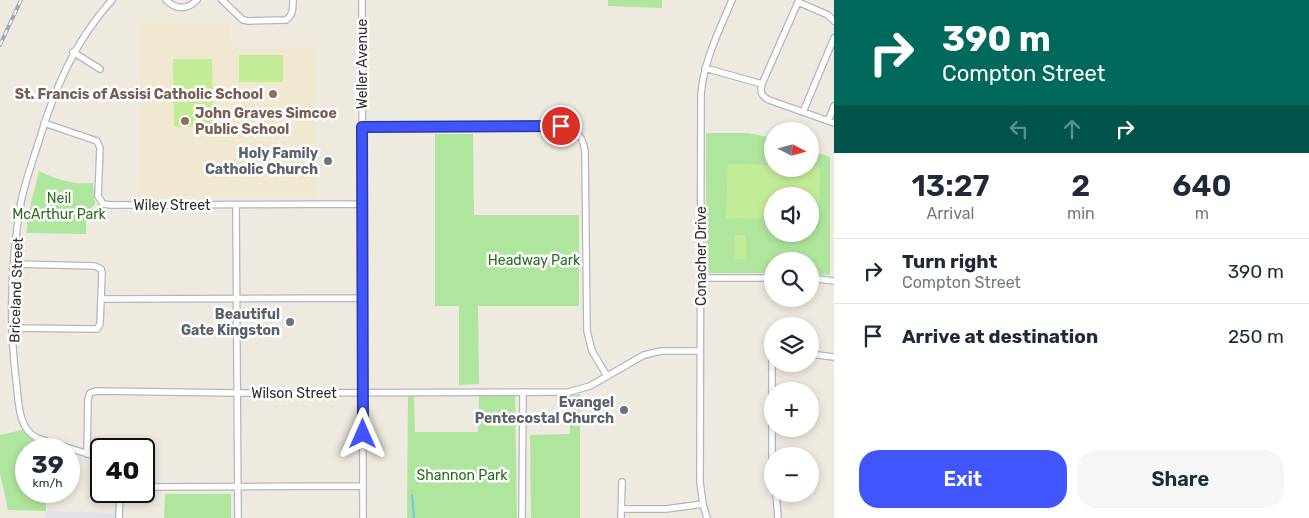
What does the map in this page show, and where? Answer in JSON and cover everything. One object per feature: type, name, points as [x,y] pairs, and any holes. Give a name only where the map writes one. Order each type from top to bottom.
[{"type":"street","name":"Briceland Street","points":[[90,455],[30,435],[21,418],[12,328],[14,264],[22,201],[55,90],[73,52],[112,0]]},
{"type":"street","points":[[166,0],[174,6],[182,8],[190,6],[197,0]]},
{"type":"street","points":[[222,0],[238,16],[249,21],[286,20],[293,11],[293,0]]},
{"type":"street","name":"Weller Avenue","points":[[362,0],[363,518]]},
{"type":"street","name":"Conacher Drive","points":[[707,518],[700,482],[701,94],[705,68],[732,0]]},
{"type":"street","points":[[834,22],[828,15],[798,1],[760,92],[765,98],[831,122],[834,106]]},
{"type":"street","points":[[803,112],[834,38]]},
{"type":"street","points":[[73,52],[100,69]]},
{"type":"street","points":[[828,52],[834,57]]},
{"type":"street","points":[[705,68],[762,84]]},
{"type":"street","name":"Wiley Street","points":[[44,123],[97,141],[100,148],[98,196],[103,204],[362,204]]},
{"type":"street","points":[[362,127],[550,126],[569,128],[577,132],[584,142],[585,151],[587,331],[592,351],[607,376]]},
{"type":"street","points":[[236,205],[238,518]]},
{"type":"street","points":[[12,328],[97,329],[100,324],[102,273],[98,267],[14,264]]},
{"type":"street","points":[[701,278],[764,278]]},
{"type":"street","points":[[819,279],[834,281]]},
{"type":"street","points":[[101,299],[363,298]]},
{"type":"street","name":"Wilson Street","points":[[87,454],[88,399],[90,393],[96,391],[363,393],[576,391],[590,386],[644,355],[653,352],[700,351]]},
{"type":"street","points":[[819,355],[834,357]]},
{"type":"street","points":[[772,372],[772,447]]},
{"type":"street","points":[[522,518],[524,392]]},
{"type":"street","points":[[621,518],[622,482]]},
{"type":"street","points":[[155,487],[363,486]]},
{"type":"street","points":[[777,502],[778,518]]},
{"type":"street","points":[[119,518],[120,503]]},
{"type":"street","points":[[622,509],[666,509],[703,504]]},
{"type":"shaded area","points":[[141,21],[230,22],[231,47],[315,47],[317,197],[139,196]]},
{"type":"shaded area","points":[[46,511],[115,513],[115,518],[45,518]]},
{"type":"green space","points":[[608,0],[662,0],[662,8],[608,6]]},
{"type":"green space","points":[[239,55],[283,55],[283,82],[239,82]]},
{"type":"green space","points":[[173,59],[212,59],[213,127],[174,127]]},
{"type":"green space","points":[[706,133],[749,133],[764,136],[764,178],[819,178],[819,153],[830,157],[830,275],[819,274],[819,252],[764,252],[764,273],[706,273]]},
{"type":"green space","name":"Headway Park","points":[[435,134],[473,134],[474,215],[579,215],[579,306],[478,306],[479,384],[459,385],[459,306],[435,306]]},
{"type":"green space","points":[[728,164],[764,165],[764,178],[819,178],[820,166],[819,220],[819,187],[764,187],[764,219],[726,218]]},
{"type":"green space","name":"Neil McArthur Park","points":[[39,171],[65,181],[93,183],[95,204],[86,214],[86,234],[26,233]]},
{"type":"green space","points":[[735,235],[746,235],[746,259],[735,259]]},
{"type":"green space","points":[[580,394],[580,518],[531,518],[530,435],[570,434],[570,396]]},
{"type":"green space","name":"Shannon Park","points":[[408,396],[414,396],[415,432],[478,432],[479,396],[515,396],[517,518],[407,518]]},
{"type":"green space","points":[[22,430],[30,438],[15,438],[15,503],[46,503],[46,511],[8,510],[0,473],[0,435]]},
{"type":"green space","points":[[165,494],[231,494],[231,518],[164,518]]},
{"type":"waterway","points":[[412,495],[414,518]]},
{"type":"railway","points":[[0,45],[21,0]]},
{"type":"place","name":"St. Francis of Assisi Catholic School","points":[[273,94]]},
{"type":"place","name":"John Graves Simcoe Public School","points":[[185,121]]},
{"type":"place","name":"Holy Family Catholic Church","points":[[328,161]]},
{"type":"place","name":"Beautiful Gate Kingston","points":[[290,322]]},
{"type":"place","name":"Evangel Pentecostal Church","points":[[624,410]]},
{"type":"route","points":[[363,434],[362,127],[561,126]]}]
